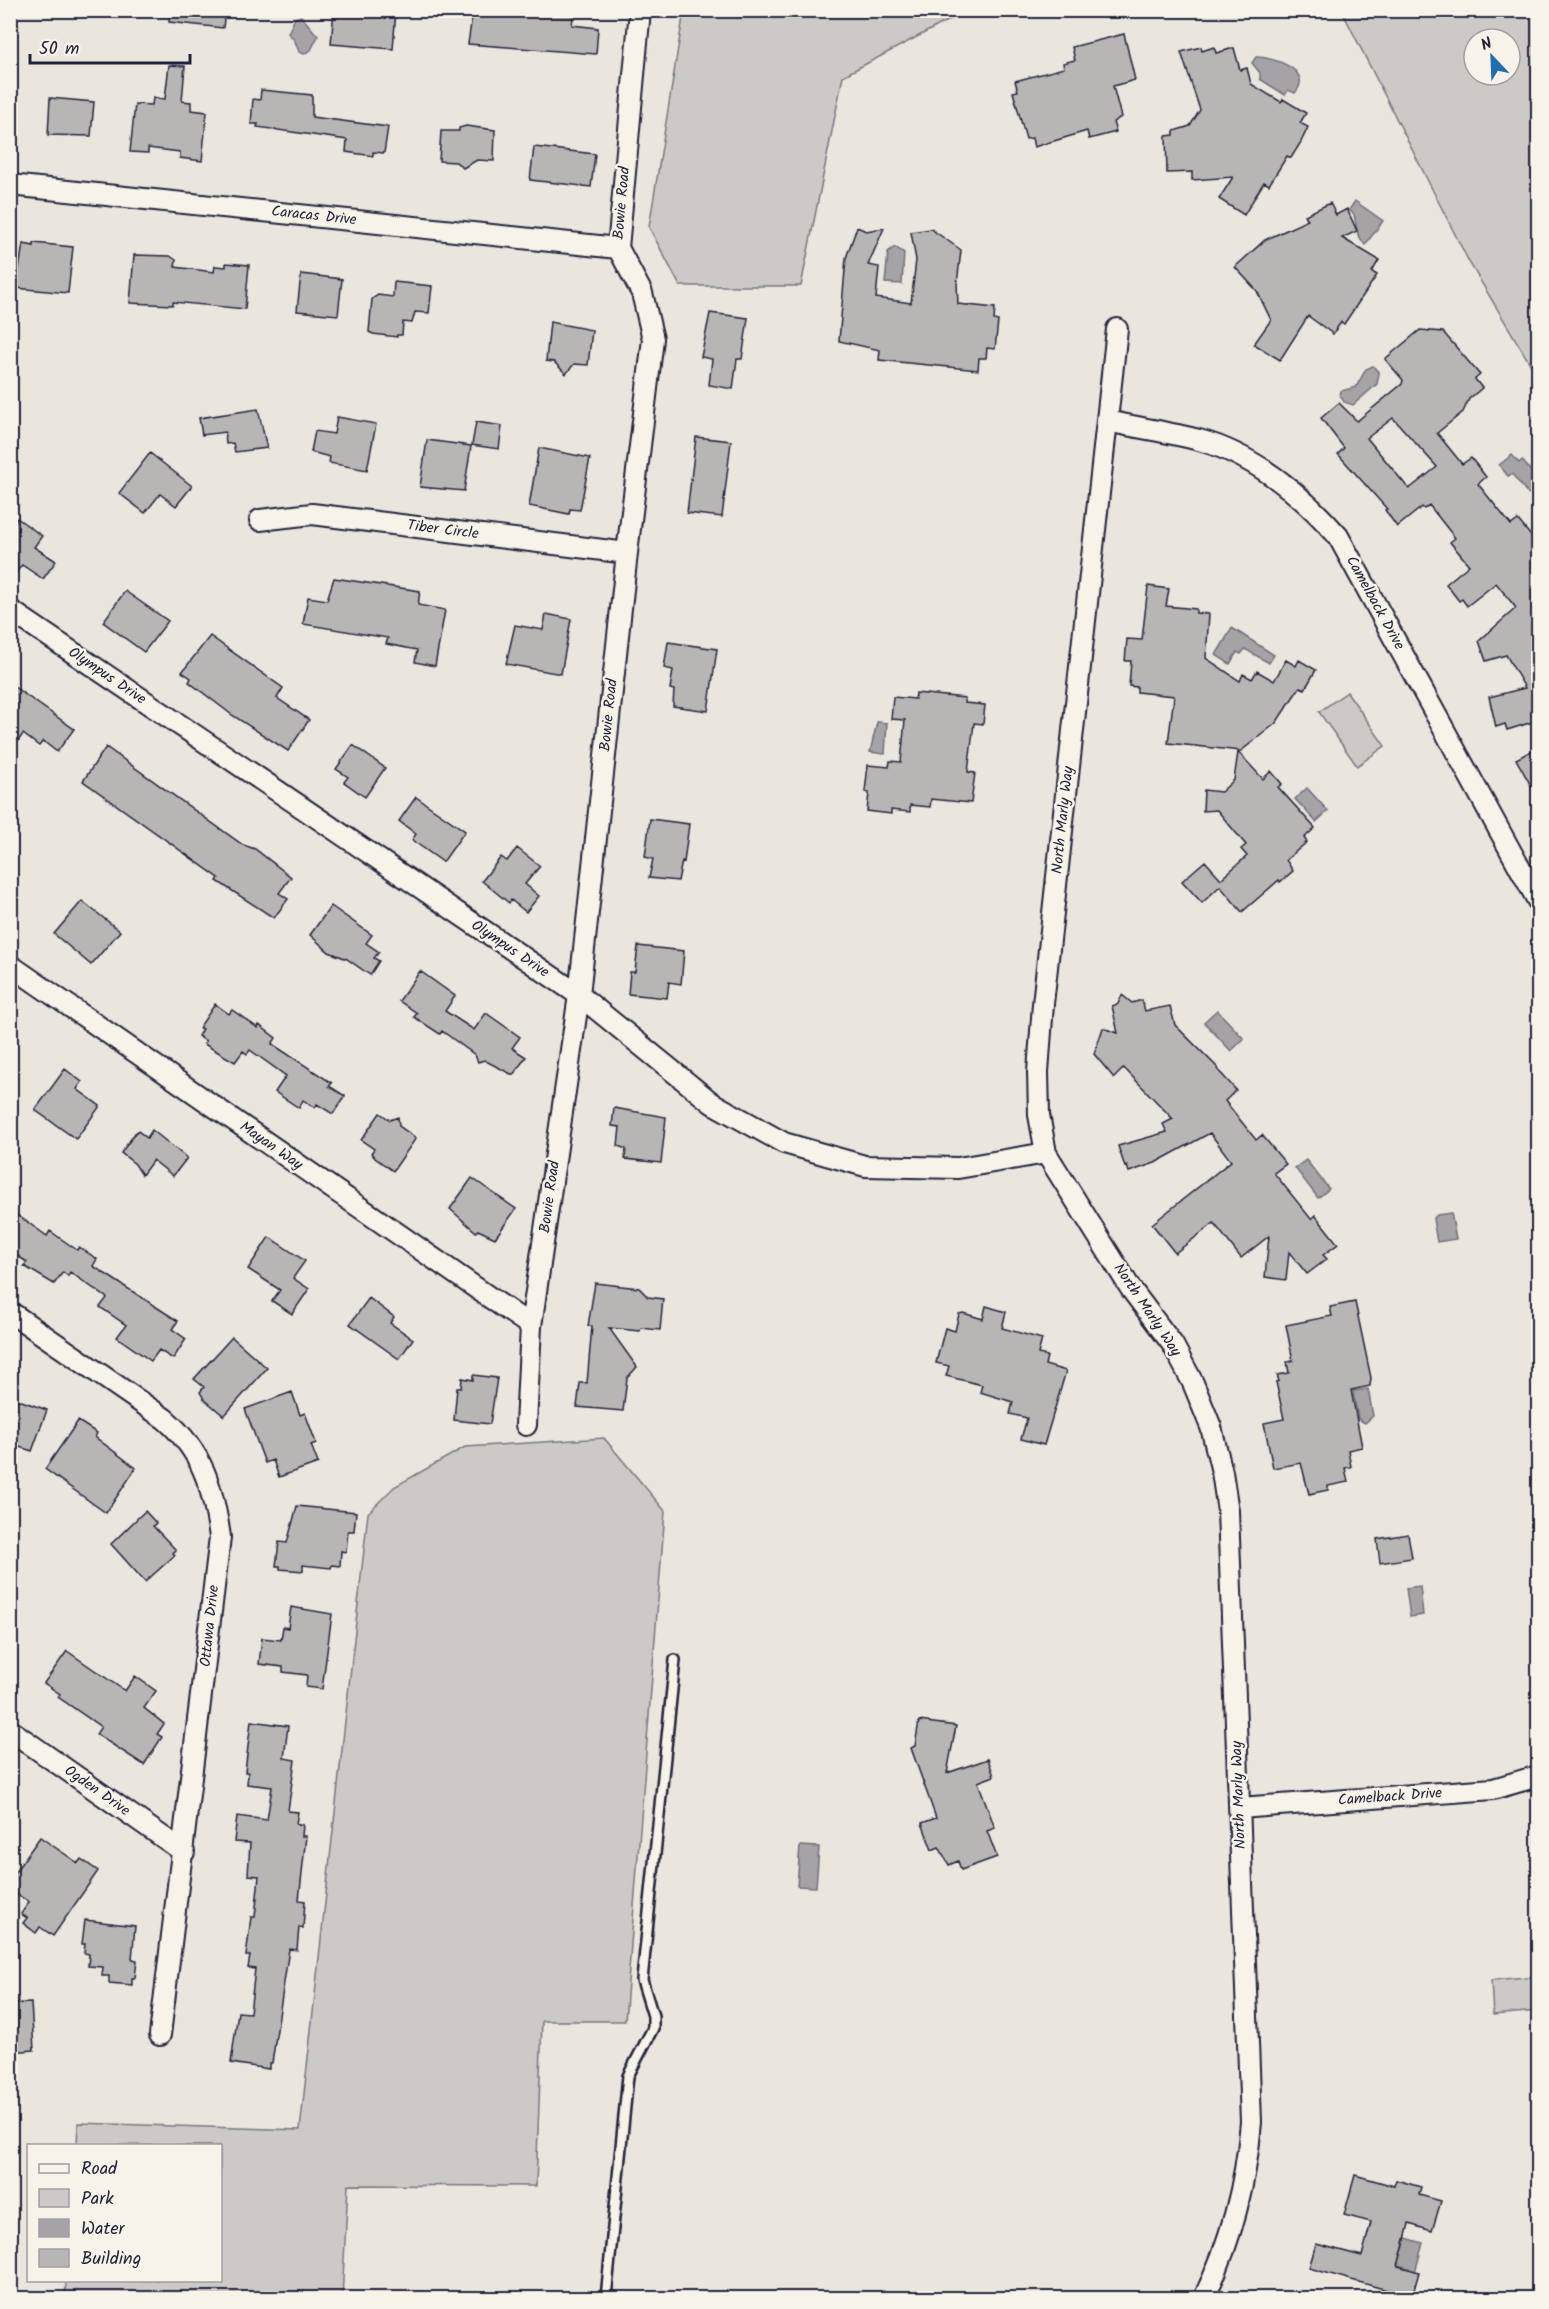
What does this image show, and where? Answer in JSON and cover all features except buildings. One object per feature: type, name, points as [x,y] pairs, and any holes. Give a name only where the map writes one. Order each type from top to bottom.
[{"type":"street","name":"Bowie Road","points":[[526,1425],[531,1326],[579,995],[627,553],[653,339],[642,292],[618,248],[640,10]]},
{"type":"street","name":"Caracas Drive","points":[[10,185],[618,248]]},
{"type":"street","name":"North Marly Way","points":[[1117,329],[1043,1004],[1038,1072],[1039,1115],[1046,1153],[1131,1289],[1173,1345],[1195,1387],[1211,1427],[1222,1472],[1228,1511],[1251,2122],[1242,2192],[1233,2227],[1204,2298]]},
{"type":"street","name":"Camelback Drive","points":[[1108,421],[1200,440],[1229,452],[1264,470],[1290,488],[1326,522],[1338,536],[1539,901]]},
{"type":"street","name":"Tiber Circle","points":[[260,520],[312,513],[627,553]]},
{"type":"street","name":"Olympus Drive","points":[[10,610],[579,995],[712,1103],[783,1143],[865,1166],[958,1168],[1046,1153]]},
{"type":"street","name":"Mayan Way","points":[[10,965],[531,1326]]},
{"type":"street","name":"Ottawa Drive","points":[[10,1312],[165,1419],[185,1437],[200,1461],[215,1502],[220,1537],[184,1852],[160,2035]]},
{"type":"street","name":"Ogden Drive","points":[[10,1730],[184,1852]]},
{"type":"street","name":"Camelback Drive","points":[[1240,1808],[1493,1789],[1539,1776]]},
{"type":"lane","points":[[606,2298],[628,2076],[653,2028],[653,2016],[642,1980],[675,1660]]},
{"type":"green space","points":[[684,11],[966,11],[843,76],[801,286],[680,286],[649,227]]},
{"type":"green space","points":[[1342,11],[1538,11],[1538,377],[1469,262]]},
{"type":"green space","points":[[1347,692],[1385,746],[1357,766],[1319,712]]},
{"type":"green space","points":[[604,1438],[665,1511],[625,2021],[542,2021],[536,2186],[348,2185],[342,2298],[65,2298],[66,2282],[222,2282],[222,2144],[77,2144],[78,2123],[300,2130],[368,1513],[394,1487],[465,1447]]},
{"type":"green space","points":[[1538,1976],[1538,2011],[1493,2015],[1491,1980]]},
{"type":"water","points":[[301,16],[318,36],[311,50],[304,54],[299,52],[295,41],[288,33],[295,18]]},
{"type":"water","points":[[1256,57],[1281,62],[1296,72],[1300,78],[1300,85],[1295,93],[1288,90],[1285,95],[1260,79],[1260,73],[1252,63]]},
{"type":"water","points":[[1355,201],[1383,221],[1365,245],[1358,235],[1354,214],[1349,210]]},
{"type":"water","points":[[895,247],[904,253],[902,284],[885,283],[888,252]]},
{"type":"water","points":[[1373,366],[1379,373],[1377,384],[1353,405],[1344,402],[1340,395],[1341,391],[1356,387],[1366,369]]},
{"type":"water","points":[[1512,455],[1519,463],[1522,460],[1538,480],[1538,486],[1528,494],[1512,474],[1508,476],[1499,465]]},
{"type":"water","points":[[1232,628],[1274,655],[1269,663],[1245,649],[1241,654],[1237,652],[1230,664],[1216,655]]},
{"type":"water","points":[[877,722],[887,723],[885,754],[870,752]]},
{"type":"water","points":[[1307,788],[1328,811],[1316,822],[1295,799]]},
{"type":"water","points":[[1217,1010],[1244,1039],[1231,1051],[1204,1022]]},
{"type":"water","points":[[1306,1160],[1329,1189],[1318,1198],[1295,1168]]},
{"type":"water","points":[[1451,1213],[1456,1239],[1437,1242],[1433,1219],[1437,1215]]},
{"type":"water","points":[[1368,1389],[1373,1416],[1365,1423],[1358,1419],[1353,1391]]},
{"type":"water","points":[[1420,1586],[1423,1615],[1410,1617],[1406,1588]]},
{"type":"water","points":[[800,1846],[819,1847],[816,1887],[797,1886]]},
{"type":"water","points":[[1406,2238],[1423,2243],[1414,2276],[1408,2274],[1409,2268],[1398,2265]]}]
